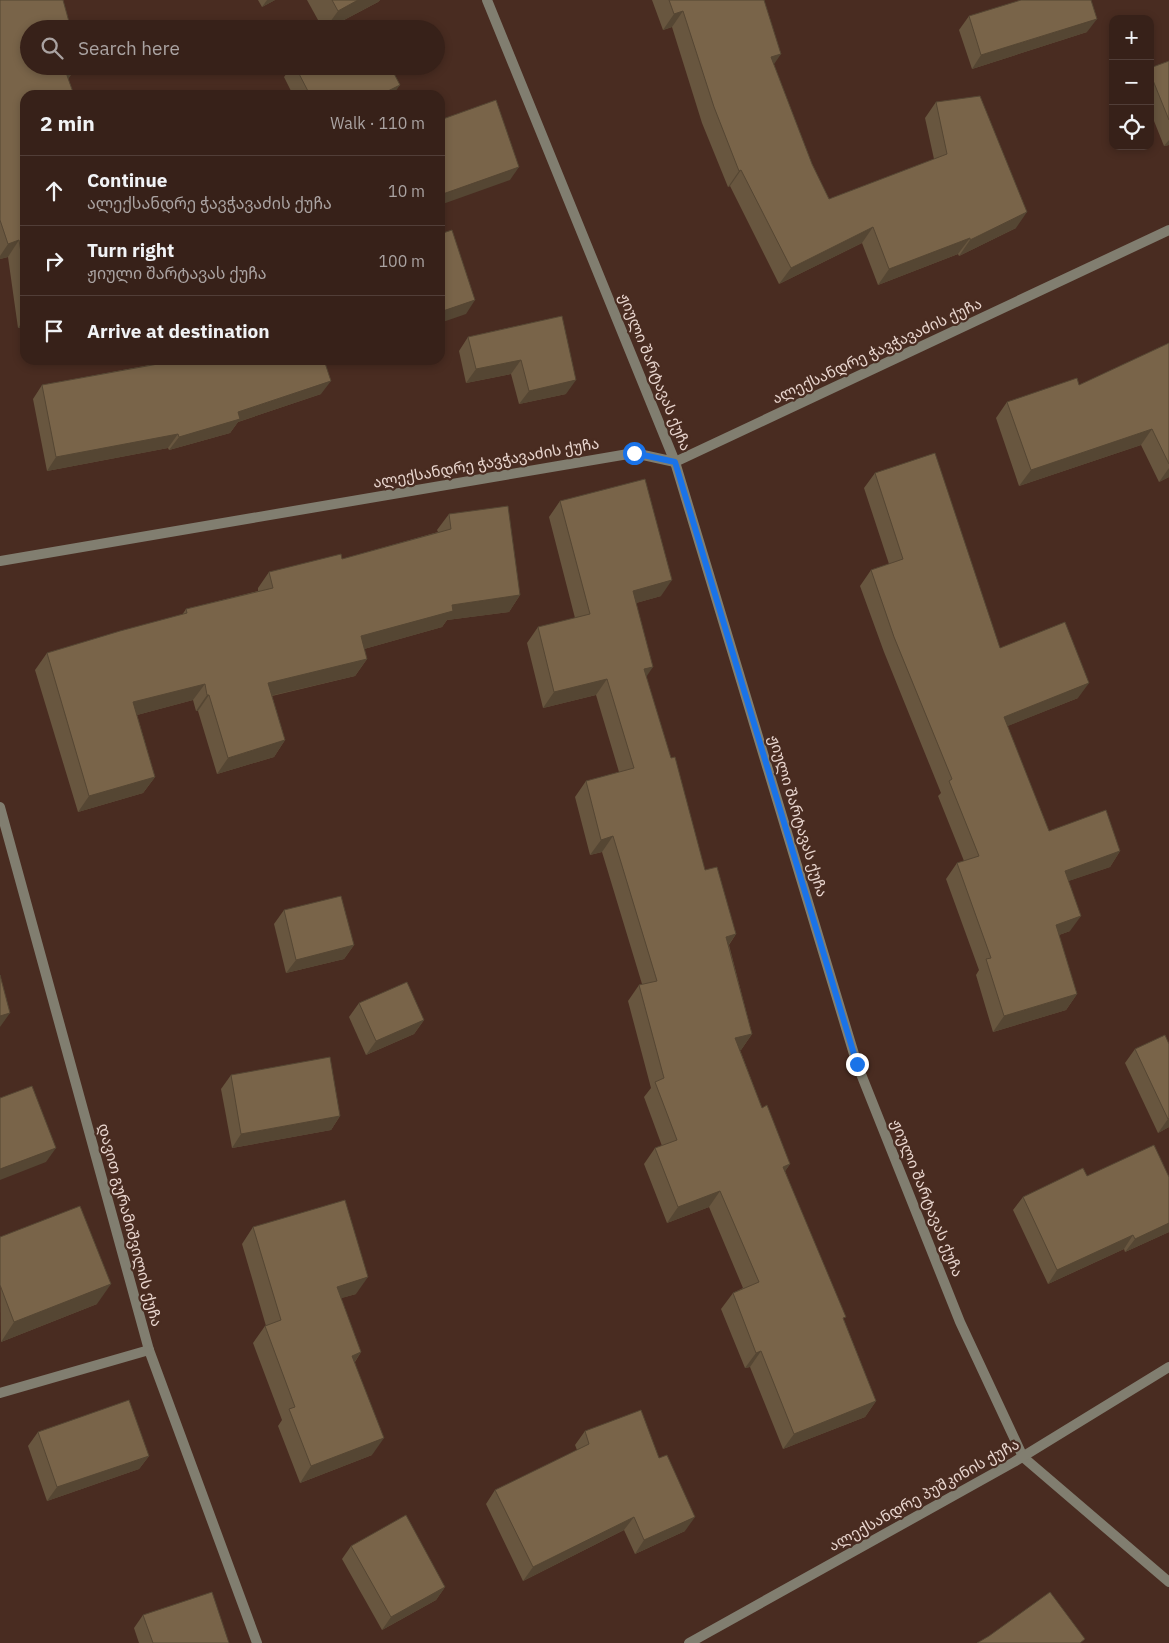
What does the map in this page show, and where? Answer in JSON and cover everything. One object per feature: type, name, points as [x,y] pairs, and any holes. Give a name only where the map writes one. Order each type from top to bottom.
[{"type":"street","name":"ჟიული შარტავას ქუჩა","points":[[487,0],[675,462],[857,1064],[960,1322],[1024,1457],[1169,1582]]},
{"type":"street","name":"ალექსანდრე ჭავჭავაძის ქუჩა","points":[[0,561],[634,453],[675,462],[1169,230]]},
{"type":"street","name":"დავით გურამიშვილის ქუჩა","points":[[0,807],[149,1350],[257,1643]]},
{"type":"street","points":[[0,1393],[149,1350]]},
{"type":"street","name":"ალექსანდრე პუშკინის ქუჩა","points":[[689,1643],[1024,1457],[1169,1368]]},
{"type":"building","points":[[0,0],[63,0],[69,20],[20,20],[20,75],[67,75],[72,90],[20,90],[20,246],[19,240],[8,244],[0,220]]},
{"type":"building","points":[[332,0],[358,0],[338,11]]},
{"type":"building","points":[[669,0],[764,0],[781,54],[771,57],[812,164],[829,199],[947,154],[936,102],[980,96],[1027,212],[970,240],[970,238],[889,269],[873,227],[791,268],[741,170],[739,171],[714,107],[683,11],[674,14]]},
{"type":"building","points":[[1021,0],[1091,0],[1097,19],[981,55],[969,16]]},
{"type":"building","points":[[1169,61],[1169,120],[1154,83],[1154,67]]},
{"type":"building","points":[[300,75],[395,75],[400,85],[390,90],[307,90]]},
{"type":"building","points":[[496,100],[519,167],[445,193],[445,118]]},
{"type":"building","points":[[452,230],[475,300],[445,310],[445,232]]},
{"type":"building","points":[[562,316],[576,380],[529,391],[521,360],[476,369],[468,337]]},
{"type":"building","points":[[1169,343],[1169,464],[1152,429],[1031,470],[1007,402],[1077,378],[1079,385]]},
{"type":"building","points":[[152,365],[326,365],[331,381],[238,412],[240,419],[179,437],[178,434],[56,457],[42,385]]},
{"type":"building","points":[[935,453],[1000,648],[1065,622],[1089,683],[1004,717],[1049,831],[1106,810],[1120,851],[1065,871],[1081,916],[1056,925],[1077,994],[1004,1016],[986,959],[991,958],[957,863],[979,856],[949,781],[952,779],[894,637],[871,570],[903,559],[875,473]]},
{"type":"building","points":[[645,479],[672,580],[633,591],[653,667],[644,669],[671,758],[675,757],[705,870],[717,867],[736,934],[726,937],[752,1034],[735,1038],[762,1108],[767,1105],[790,1164],[783,1167],[846,1317],[843,1318],[876,1401],[794,1434],[761,1351],[756,1353],[733,1293],[759,1282],[720,1191],[678,1207],[655,1148],[677,1140],[655,1082],[664,1078],[639,985],[657,981],[613,836],[601,840],[586,781],[634,768],[607,679],[554,692],[538,627],[590,614],[560,501]]},
{"type":"building","points":[[508,506],[520,595],[452,605],[453,611],[361,636],[367,659],[268,683],[285,740],[228,758],[205,684],[133,702],[155,777],[89,796],[47,653],[187,613],[186,609],[273,588],[269,572],[341,554],[342,559],[451,529],[449,514]]},
{"type":"building","points":[[341,896],[354,945],[296,960],[284,910]]},
{"type":"building","points":[[0,975],[10,1013],[0,1016]]},
{"type":"building","points":[[407,982],[424,1020],[376,1041],[359,1003]]},
{"type":"building","points":[[1165,1035],[1169,1044],[1168,1119],[1135,1049]]},
{"type":"building","points":[[330,1057],[340,1116],[241,1134],[231,1075]]},
{"type":"building","points":[[32,1086],[56,1148],[0,1169],[0,1098]]},
{"type":"building","points":[[1154,1145],[1169,1177],[1169,1223],[1135,1239],[1133,1235],[1057,1270],[1023,1197],[1083,1168],[1087,1176]]},
{"type":"building","points":[[345,1200],[368,1277],[337,1287],[361,1352],[352,1356],[384,1438],[311,1466],[289,1409],[295,1407],[265,1326],[281,1320],[253,1227]]},
{"type":"building","points":[[80,1206],[111,1284],[14,1322],[0,1285],[0,1237]]},
{"type":"building","points":[[129,1400],[149,1456],[57,1487],[38,1432]]},
{"type":"building","points":[[641,1410],[659,1458],[667,1455],[695,1517],[644,1540],[634,1517],[533,1567],[495,1490],[589,1444],[585,1431]]},
{"type":"building","points":[[406,1515],[445,1587],[391,1617],[351,1546]]},
{"type":"building","points":[[212,1592],[229,1643],[153,1643],[143,1615]]},
{"type":"building","points":[[1050,1592],[1085,1639],[1080,1643],[977,1643],[989,1636]]},
{"type":"route","points":[[634,453],[675,462],[857,1064]]}]
